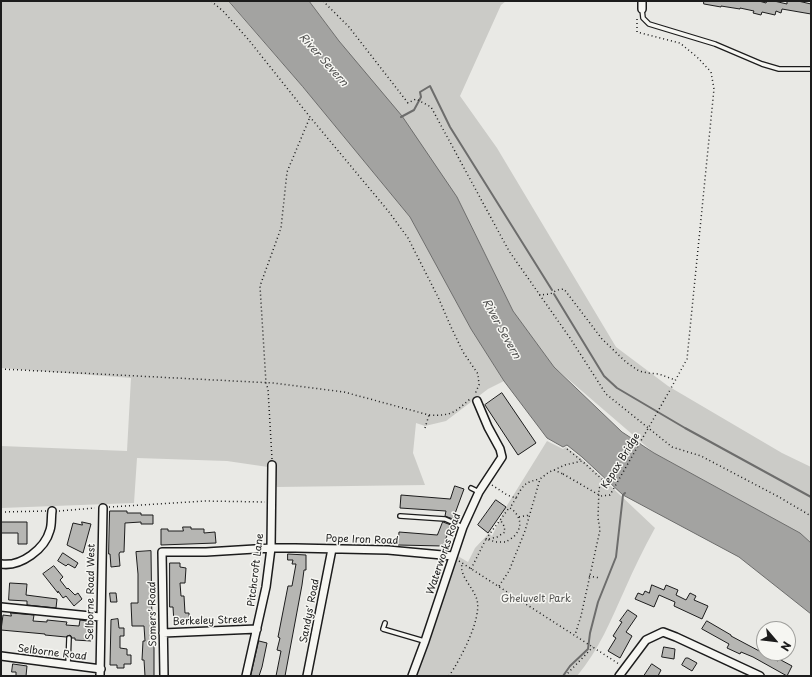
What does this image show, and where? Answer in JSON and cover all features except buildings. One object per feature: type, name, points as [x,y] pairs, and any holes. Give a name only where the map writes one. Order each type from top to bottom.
[{"type":"street","points":[[642,1],[642,9]]},
{"type":"street","name":"Waterworks Road","points":[[412,676],[426,641],[463,527],[479,492],[502,457],[500,449],[488,427],[477,401]]},
{"type":"street","name":"Pitchcroft Lane","points":[[246,676],[266,587],[270,548],[272,465]]},
{"type":"street","name":"Selborne Road West","points":[[100,672],[102,508]]},
{"type":"street","points":[[1,564],[7,565],[24,559],[32,555],[43,544],[50,530],[52,511]]},
{"type":"street","name":"Pope Iron Road","points":[[162,552],[206,552],[270,548],[388,550],[453,556]]},
{"type":"street","name":"Sandys' Road","points":[[307,676],[332,550]]},
{"type":"street","name":"Somers' Road","points":[[162,552],[164,676]]},
{"type":"street","points":[[1,607],[100,617]]},
{"type":"street","name":"Berkeley Street","points":[[163,633],[257,629]]},
{"type":"street","points":[[619,676],[646,640],[663,632],[760,676]]},
{"type":"street","name":"Selborne Road","points":[[1,656],[68,665],[100,672]]},
{"type":"lane","points":[[642,9],[643,18],[649,24],[715,44],[779,70],[811,69]]},
{"type":"lane","points":[[471,488],[479,492]]},
{"type":"lane","points":[[400,516],[445,519],[463,527]]},
{"type":"lane","points":[[385,623],[383,629],[426,641]]},
{"type":"lane","points":[[68,665],[69,638]]},
{"type":"path","points":[[1,369],[266,383],[344,392],[429,415],[443,416],[456,412],[474,395],[479,385],[478,374],[463,352],[438,297],[408,238],[389,212],[310,117],[248,39],[223,11],[211,1]]},
{"type":"path","points":[[323,1],[349,27],[408,103],[416,99],[431,107],[509,251],[570,338],[606,394],[672,447],[701,456],[779,497],[811,516]]},
{"type":"path","points":[[539,294],[550,294],[557,290],[564,289],[602,339],[626,362],[639,371],[659,374],[675,380],[687,360],[714,89],[711,72],[698,57],[680,43],[637,32],[638,17]]},
{"type":"path","points":[[272,465],[260,286],[281,228],[287,172],[310,117]]},
{"type":"path","name":"Kepax Bridge","points":[[554,470],[601,496],[610,495],[675,380]]},
{"type":"path","points":[[425,428],[429,415]]},
{"type":"path","points":[[567,449],[605,482],[599,488],[598,518],[600,530],[581,616],[574,635]]},
{"type":"path","points":[[471,569],[487,539],[510,508],[522,488],[530,481],[540,479],[549,472],[565,465],[582,461]]},
{"type":"path","points":[[498,587],[509,571],[525,531],[540,479]]},
{"type":"path","points":[[486,481],[507,495],[516,498]]},
{"type":"path","points":[[1,512],[52,511],[205,501],[271,502]]},
{"type":"path","points":[[487,539],[496,542],[506,542],[518,533],[520,522],[519,518],[515,511],[510,508]]},
{"type":"path","points":[[519,518],[530,515]]},
{"type":"path","points":[[487,539],[497,538],[505,532],[504,526],[500,520]]},
{"type":"path","points":[[453,556],[462,564],[625,668]]},
{"type":"path","points":[[449,676],[467,643],[478,610],[477,599],[472,586],[464,576],[461,567],[462,564]]},
{"type":"path","points":[[590,576],[600,578]]},
{"type":"path","points":[[565,676],[593,647]]},
{"type":"green space","points":[[1,1],[229,1],[303,87],[410,217],[471,329],[504,381],[488,389],[446,421],[425,426],[416,423],[413,453],[425,485],[277,487],[268,467],[227,461],[137,458],[134,503],[1,508],[1,446],[127,451],[131,378],[1,368]]},
{"type":"green space","points":[[309,1],[506,1],[501,5],[460,96],[497,148],[616,347],[668,386],[782,453],[811,467],[811,543],[799,533],[654,453],[554,367],[513,311],[457,197]]},
{"type":"green space","name":"Gheluvelt Park","points":[[547,441],[563,449],[566,447],[583,460],[655,528],[592,656],[577,676],[417,676],[456,555],[468,562],[475,548],[489,533],[492,536],[506,507]]},
{"type":"water","name":"River Severn","points":[[229,1],[309,1],[339,41],[402,116],[457,197],[513,311],[554,367],[622,432],[654,453],[800,533],[811,543],[811,614],[739,557],[623,495],[567,445],[563,447],[547,438],[504,381],[471,329],[410,217],[303,87]]},
{"type":"waterway","points":[[401,117],[414,110],[421,97],[420,92],[430,86],[450,127],[552,290]]},
{"type":"waterway","points":[[554,294],[604,376],[617,388],[685,428],[811,497]]},
{"type":"waterway","points":[[563,676],[570,666],[588,649],[590,633],[598,602],[616,557],[623,495],[625,493]]}]
